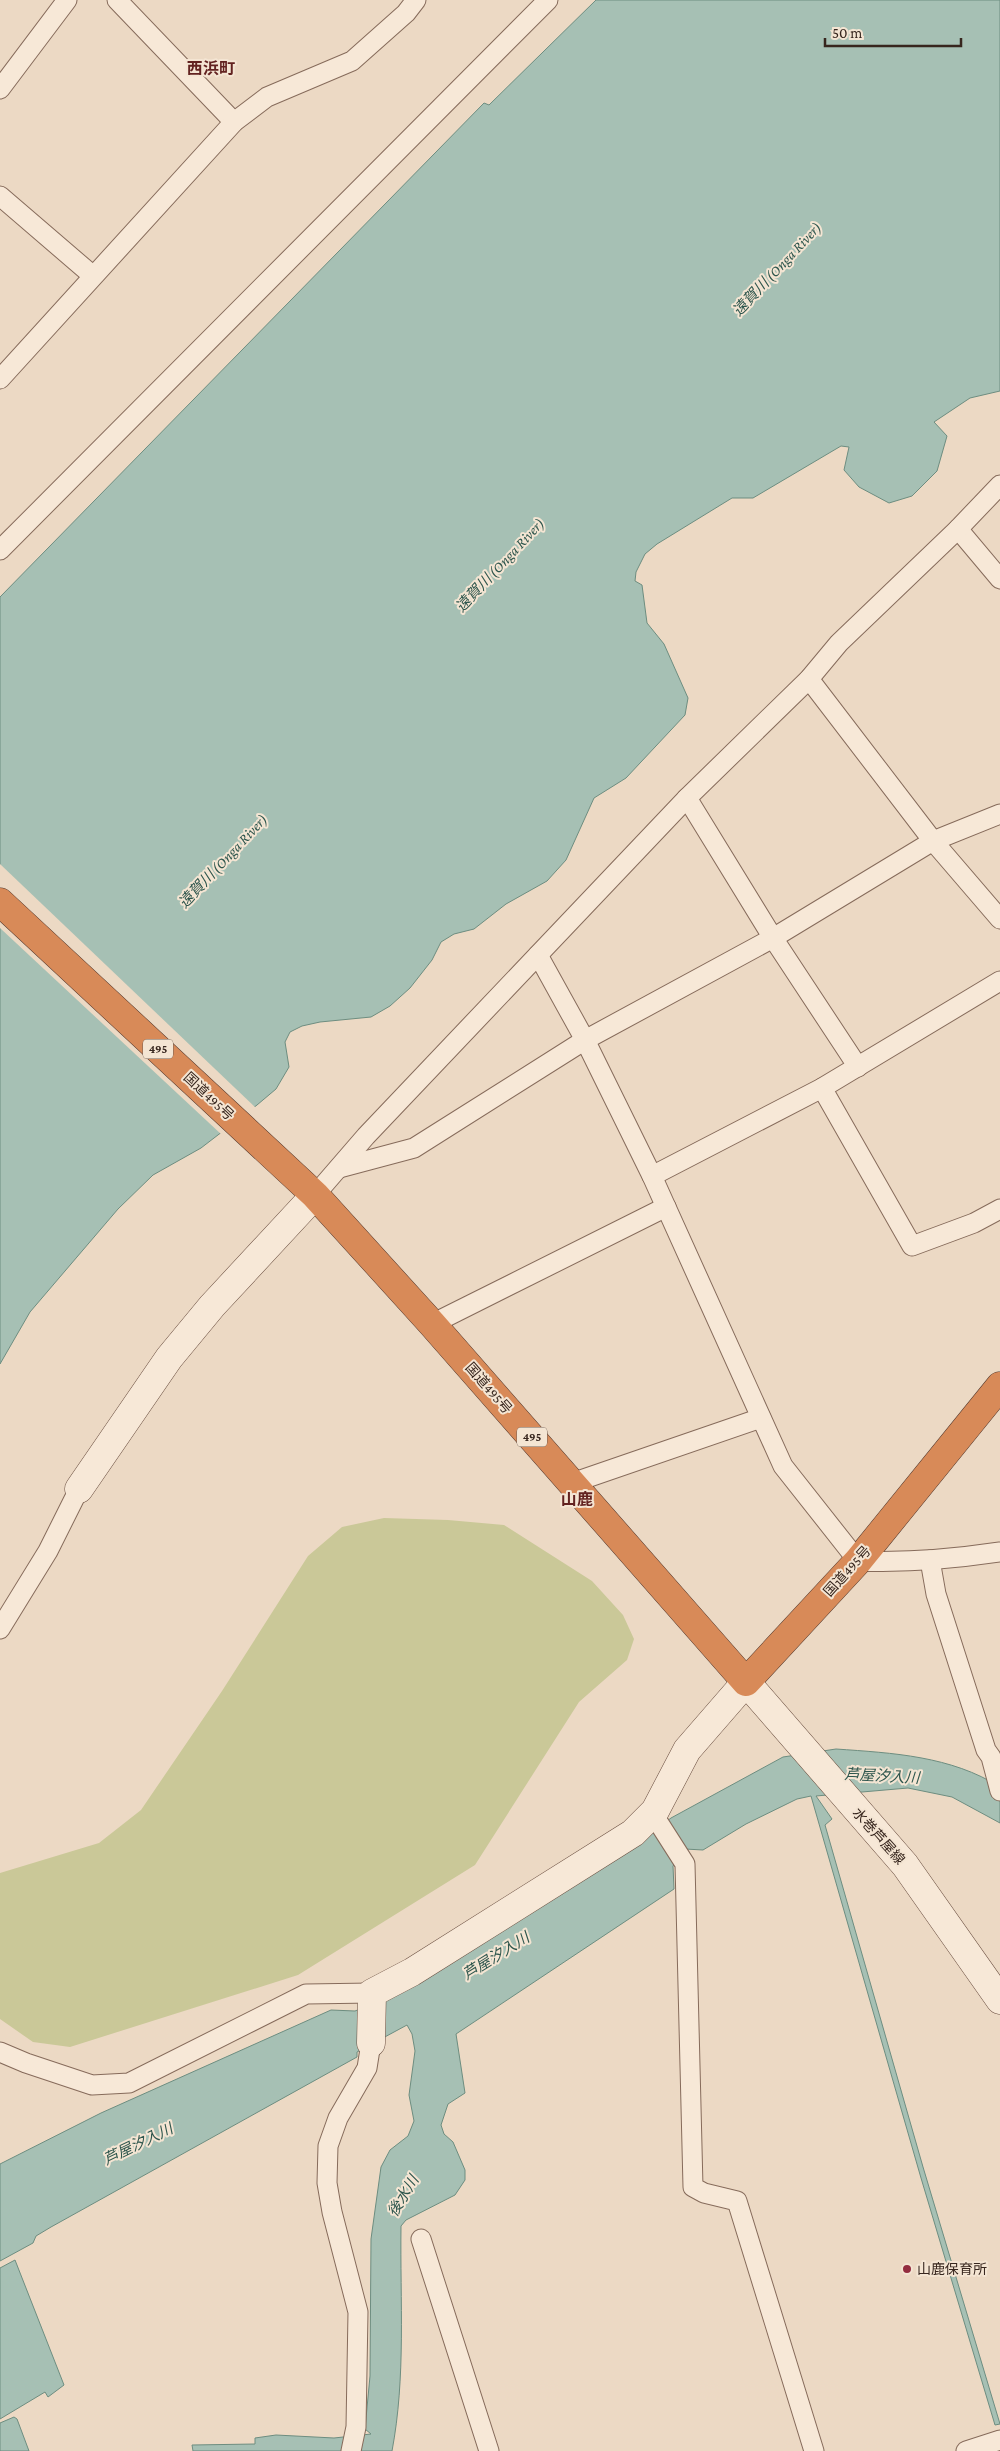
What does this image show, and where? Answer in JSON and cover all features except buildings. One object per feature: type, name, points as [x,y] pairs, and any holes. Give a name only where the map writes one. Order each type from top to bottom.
[{"type":"highway","name":"国道495号","points":[[0,902],[315,1196],[432,1324],[746,1682],[858,1561],[1000,1386]]},
{"type":"street","points":[[0,89],[67,0]]},
{"type":"street","points":[[117,0],[234,122]]},
{"type":"street","points":[[0,379],[92,275],[234,122],[266,97],[352,61],[406,13],[416,0]]},
{"type":"street","points":[[0,550],[548,0]]},
{"type":"street","points":[[0,196],[92,275]]},
{"type":"street","points":[[0,1629],[48,1551],[79,1489],[181,1343],[212,1306],[315,1196],[366,1136],[687,798],[810,679],[839,643],[958,529],[1000,485]]},
{"type":"street","points":[[958,529],[1000,579]]},
{"type":"street","points":[[810,679],[933,841],[1000,919]]},
{"type":"street","points":[[687,798],[773,938],[858,1067]]},
{"type":"street","points":[[339,1168],[414,1148],[585,1040],[773,938],[933,841],[1000,814]]},
{"type":"street","points":[[538,955],[585,1040],[652,1176],[783,1466],[858,1561],[930,1560],[1000,1552]]},
{"type":"street","points":[[652,1176],[822,1088],[1000,981]]},
{"type":"street","points":[[822,1088],[912,1246],[974,1223],[1000,1209]]},
{"type":"street","points":[[432,1324],[666,1207]]},
{"type":"street","points":[[572,1483],[761,1418]]},
{"type":"street","points":[[930,1560],[936,1594],[986,1750],[991,1757],[1000,1791]]},
{"type":"street","points":[[0,2052],[92,2085],[129,2083],[306,1994],[372,1996],[632,1833],[655,1814],[687,1750],[746,1682]]},
{"type":"street","name":"水巻芦屋線","points":[[746,1682],[806,1750],[843,1797],[905,1865],[1000,2000]]},
{"type":"street","points":[[655,1814],[685,1864],[693,2187],[704,2193],[737,2202],[814,2451]]},
{"type":"street","points":[[351,2451],[356,2427],[358,2312],[332,2212],[327,2183],[328,2146],[338,2118],[366,2068],[371,2043],[372,1996]]},
{"type":"street","points":[[421,2239],[489,2451]]},
{"type":"street","points":[[966,2451],[1000,2440]]},
{"type":"shaded area","points":[[384,1518],[448,1520],[504,1525],[592,1581],[623,1615],[634,1639],[627,1660],[579,1702],[475,1865],[298,1975],[70,2047],[33,2042],[0,2019],[0,1873],[99,1843],[141,1810],[222,1691],[308,1556],[342,1527]]},
{"type":"water","name":"遠賀川 (Onga River)","points":[[596,0],[1000,0],[1000,391],[970,398],[934,422],[947,436],[937,471],[912,496],[889,503],[859,487],[844,470],[849,447],[841,446],[753,498],[732,498],[657,544],[645,554],[636,572],[635,581],[642,585],[647,623],[664,644],[688,698],[685,715],[626,778],[594,798],[566,860],[547,881],[506,904],[474,929],[454,934],[441,942],[432,960],[410,988],[390,1006],[371,1017],[320,1022],[302,1026],[290,1032],[285,1042],[289,1067],[276,1089],[201,1148],[153,1175],[118,1209],[30,1312],[0,1364],[0,597],[484,103],[489,105]]},
{"type":"water","points":[[836,1749],[879,1752],[942,1762],[981,1777],[1000,1787],[1000,1823],[952,1797],[908,1788],[816,1796],[832,1819],[825,1825],[923,2167],[1000,2424],[995,2425],[921,2178],[811,1796],[797,1799],[746,1824],[703,1850],[685,1849],[673,1866],[674,1889],[456,2034],[465,2093],[448,2104],[441,2125],[444,2134],[453,2142],[465,2170],[465,2180],[455,2195],[406,2220],[401,2226],[401,2367],[392,2451],[193,2451],[192,2445],[255,2444],[255,2438],[276,2435],[334,2438],[371,2434],[365,2429],[370,2376],[371,2239],[381,2167],[390,2150],[408,2136],[414,2121],[409,2095],[415,2051],[412,2034],[407,2025],[357,2052],[357,2057],[51,2227],[36,2236],[33,2243],[0,2261],[0,2164],[101,2113],[331,2010],[355,2011],[391,1997],[654,1831],[671,1818],[783,1757]]},
{"type":"water","points":[[15,2260],[64,2385],[48,2397],[45,2392],[0,2419],[0,2268]]},
{"type":"water","points":[[14,2417],[17,2419],[29,2451],[0,2451],[0,2423]]},
{"type":"pier","points":[[0,864],[257,1109],[222,1135],[0,928]]},
{"type":"place","name":"山鹿保育所","points":[[907,2269]]},
{"type":"district","name":"西浜町","points":[[211,68]]},
{"type":"district","name":"山鹿","points":[[577,1499]]},
{"type":"water label","name":"芦屋汐入川","points":[[882,1776]]},
{"type":"water label","name":"芦屋汐入川","points":[[496,1956]]},
{"type":"water label","name":"芦屋汐入川","points":[[138,2144]]},
{"type":"water label","name":"後水川","points":[[403,2196]]}]
